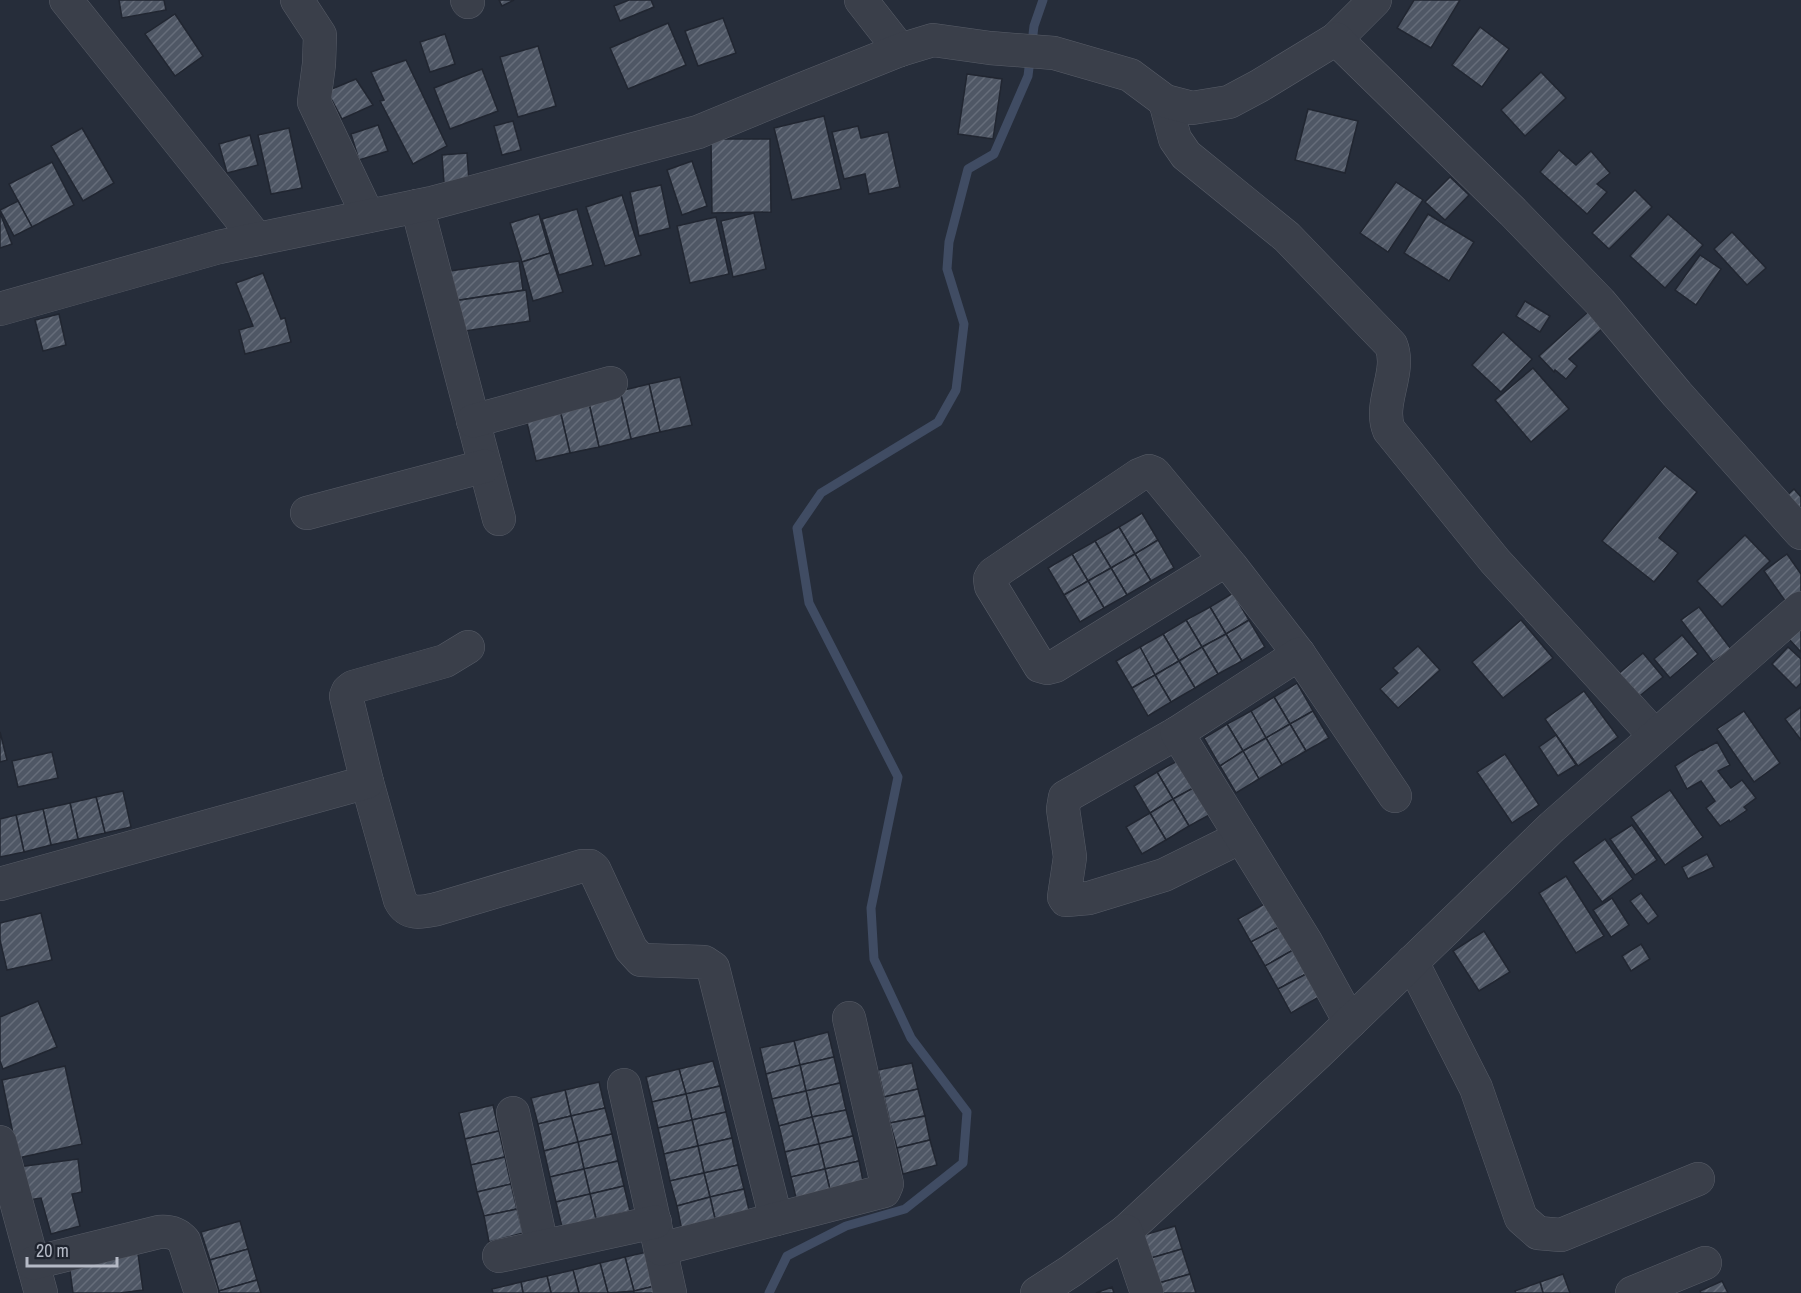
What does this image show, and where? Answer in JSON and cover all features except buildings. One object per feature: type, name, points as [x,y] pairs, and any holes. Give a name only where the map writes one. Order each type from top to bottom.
[{"type":"street","points":[[66,0],[257,239]]},
{"type":"street","points":[[297,0],[320,35],[314,102],[369,216]]},
{"type":"street","points":[[861,0],[900,50]]},
{"type":"street","points":[[0,309],[219,247],[417,206],[699,132],[900,50],[933,40],[990,48],[1054,52],[1130,75],[1165,101],[1191,108],[1229,102],[1336,39],[1376,0]]},
{"type":"street","points":[[1336,39],[1513,212],[1600,302],[1677,394],[1801,533]]},
{"type":"street","points":[[1165,101],[1175,139],[1186,156],[1287,237],[1391,345],[1394,357],[1386,418],[1389,430],[1495,561],[1655,736]]},
{"type":"street","points":[[417,206],[499,519]]},
{"type":"street","points":[[473,421],[611,383]]},
{"type":"street","points":[[307,513],[485,466]]},
{"type":"street","points":[[1226,560],[1049,668],[1040,666],[991,586],[990,579],[993,574],[1139,475],[1149,471],[1154,473],[1226,560],[1299,654],[1395,796]]},
{"type":"street","points":[[1037,1293],[1126,1232],[1350,1022],[1552,827],[1801,608]]},
{"type":"street","points":[[468,647],[445,661],[352,687],[346,696],[367,782],[404,908],[408,911],[422,912],[437,909],[582,866],[590,866],[594,869],[631,949],[638,958],[641,960],[704,962],[713,968],[776,1219]]},
{"type":"street","points":[[1241,837],[1164,875],[1089,898],[1066,900],[1064,897],[1070,857],[1063,809],[1065,797],[1177,733],[1299,654]]},
{"type":"street","points":[[1177,733],[1306,942],[1350,1022]]},
{"type":"street","points":[[0,884],[367,782]]},
{"type":"street","points":[[1412,962],[1476,1088],[1521,1218],[1538,1233],[1561,1235],[1698,1179]]},
{"type":"street","points":[[499,1257],[542,1246],[658,1236],[776,1219],[881,1192],[887,1184],[849,1018]]},
{"type":"street","points":[[624,1085],[670,1293]]},
{"type":"street","points":[[513,1113],[542,1246]]},
{"type":"street","points":[[0,1142],[37,1278],[159,1232],[171,1232],[184,1242],[201,1293]]},
{"type":"street","points":[[1126,1232],[1147,1293]]},
{"type":"street","points":[[1632,1293],[1705,1263]]},
{"type":"waterway","points":[[769,1293],[787,1256],[846,1226],[905,1209],[963,1163],[967,1112],[911,1038],[874,959],[871,908],[898,777],[809,603],[797,528],[821,493],[938,422],[956,390],[964,324],[947,269],[949,242],[968,169],[994,154],[1028,76],[1034,26],[1043,0]]}]
